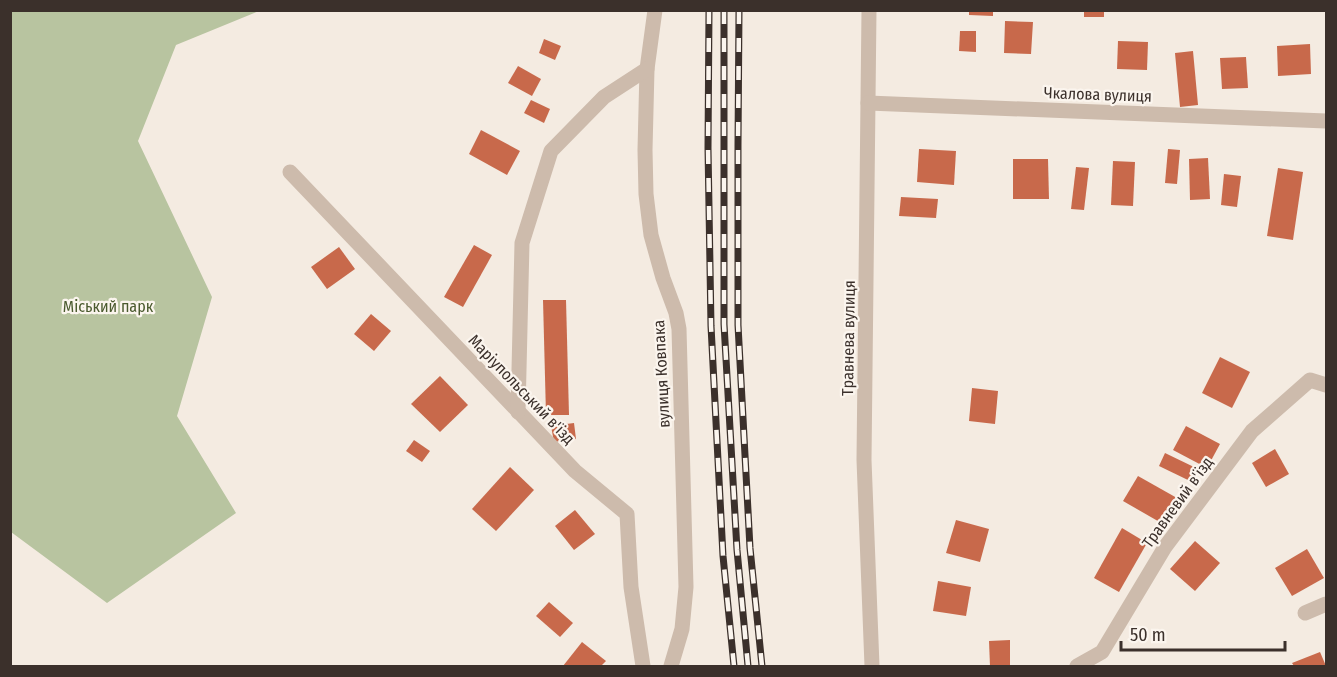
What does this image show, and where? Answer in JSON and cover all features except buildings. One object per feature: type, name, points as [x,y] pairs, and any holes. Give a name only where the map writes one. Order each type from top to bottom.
[{"type":"street","name":"вулиця Ковпака","points":[[656,10],[647,69],[646,194],[651,235],[679,329],[687,586],[682,629],[671,666]]},
{"type":"street","name":"Травнева вулиця","points":[[869,10],[864,460],[872,666]]},
{"type":"street","points":[[518,412],[522,243],[551,151],[604,97],[647,69]]},
{"type":"street","name":"Чкалова вулиця","points":[[868,103],[1326,121]]},
{"type":"street","name":"Маріупольський в'їзд","points":[[290,172],[575,471],[627,514],[631,587],[643,666]]},
{"type":"street","name":"Травневий в'їзд","points":[[1077,666],[1102,652],[1165,547],[1252,431],[1310,380],[1326,385]]},
{"type":"street","points":[[1305,613],[1326,604]]},
{"type":"green space","name":"Міський парк","points":[[10,11],[259,11],[176,45],[138,141],[212,297],[177,416],[236,513],[107,603],[11,532]]},
{"type":"railway","points":[[709,10],[708,148],[711,326],[723,556],[734,666]]},
{"type":"railway","points":[[724,10],[724,324],[737,550],[748,666]]},
{"type":"railway","points":[[739,10],[738,325],[750,548],[762,666]]}]
